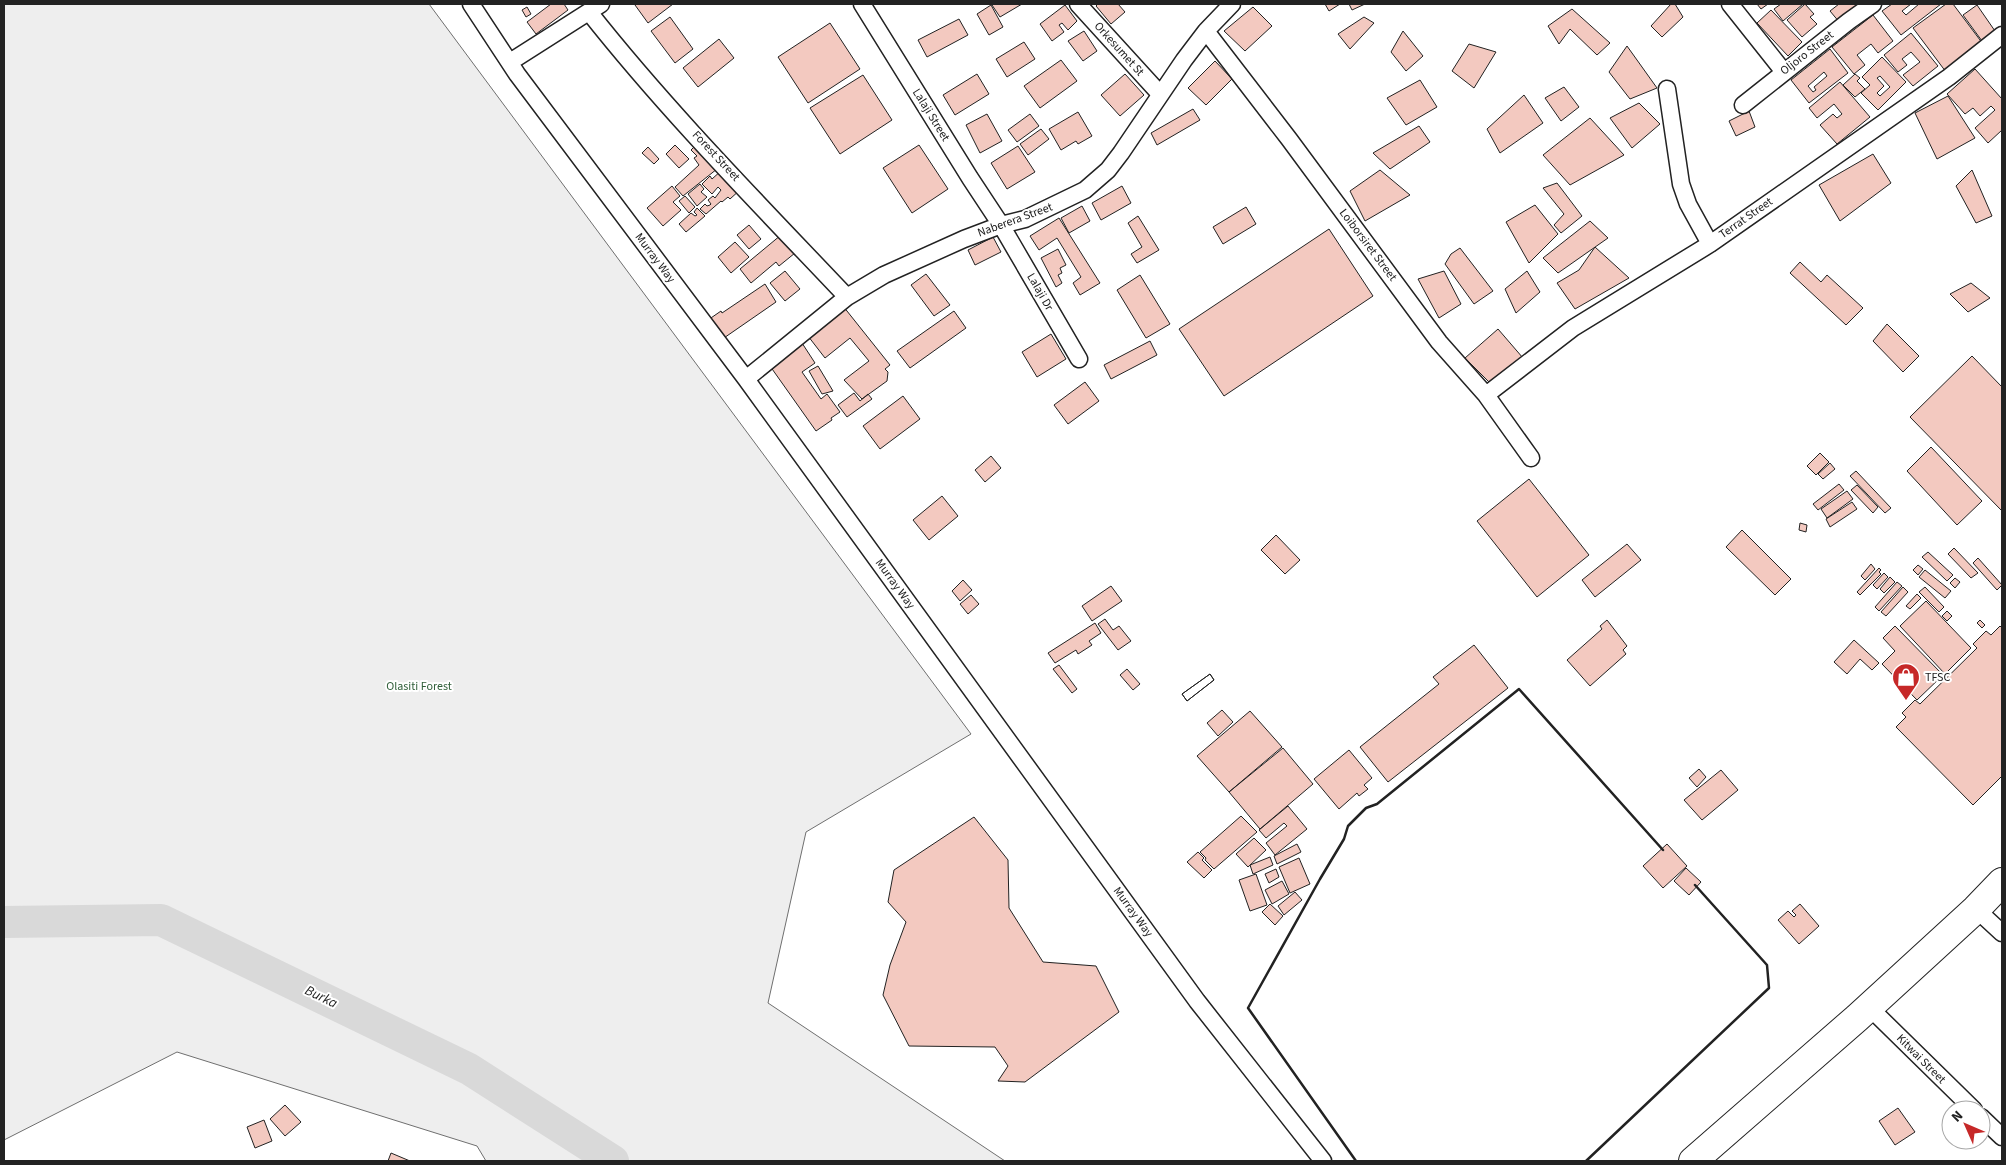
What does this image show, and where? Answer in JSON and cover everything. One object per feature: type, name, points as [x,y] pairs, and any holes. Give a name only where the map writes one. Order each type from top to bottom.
[{"type":"highway","points":[[1694,1161],[1869,1007],[1976,909],[2002,882]]},
{"type":"street","name":"Murray Way","points":[[471,4],[510,62],[746,379],[1197,1001],[1323,1161]]},
{"type":"street","name":"Lalaji Street","points":[[862,4],[964,170],[1001,225]]},
{"type":"street","name":"Orkesumet St","points":[[1078,4],[1160,94]]},
{"type":"street","name":"Naberera Street","points":[[746,379],[847,297],[884,275],[964,238],[1025,219],[1085,190],[1108,170],[1121,154],[1160,94],[1206,31],[1232,4]]},
{"type":"street","points":[[1730,4],[1784,72]]},
{"type":"street","name":"Oljoro Street","points":[[1743,105],[1873,4]]},
{"type":"street","points":[[510,62],[595,8]]},
{"type":"street","name":"Forest Street","points":[[595,8],[624,56],[847,297]]},
{"type":"street","name":"Loiborsiret Street","points":[[1206,31],[1289,139],[1439,342],[1486,395],[1531,458]]},
{"type":"street","name":"Terrat Street","points":[[1486,395],[1573,328],[1710,244],[1949,77],[2002,35]]},
{"type":"street","points":[[1667,89],[1680,184],[1688,204],[1710,244]]},
{"type":"street","name":"Lalaji Dr","points":[[1001,225],[1079,359]]},
{"type":"street","points":[[1976,909],[2002,932]]},
{"type":"street","name":"Kitwai Street","points":[[1869,1007],[1964,1100]]},
{"type":"street","points":[[1991,1127],[2002,1137]]},
{"type":"green space","name":"Olasiti Forest","points":[[4,4],[429,4],[971,734],[806,832],[768,1003],[1005,1161],[486,1161],[477,1146],[177,1052],[4,1140]]},
{"type":"building","points":[[551,4],[564,4],[568,10],[536,34],[527,22]]},
{"type":"building","points":[[673,4],[648,23],[635,5]]},
{"type":"building","points":[[1022,4],[1000,17],[992,5]]},
{"type":"building","points":[[1098,4],[1118,4],[1125,12],[1111,24],[1096,6]]},
{"type":"building","points":[[1325,4],[1340,4],[1329,11]]},
{"type":"building","points":[[1349,4],[1365,4],[1352,10]]},
{"type":"building","points":[[1671,4],[1675,4],[1683,17],[1662,37],[1651,26]]},
{"type":"building","points":[[1757,4],[1768,4],[1761,9]]},
{"type":"building","points":[[1781,4],[1803,4],[1783,21],[1774,9]]},
{"type":"building","points":[[1805,4],[1814,14],[1810,17],[1817,24],[1802,37],[1787,20]]},
{"type":"building","points":[[1839,4],[1865,4],[1840,23],[1830,11]]},
{"type":"building","points":[[1892,4],[1911,4],[1902,11],[1906,15],[1919,4],[1941,4],[1901,35],[1882,11]]},
{"type":"building","points":[[1946,4],[1953,4],[1983,44],[1946,72],[1913,28]]},
{"type":"building","points":[[991,5],[1003,27],[989,35],[977,14]]},
{"type":"building","points":[[1065,5],[1077,21],[1068,30],[1062,23],[1059,25],[1064,32],[1052,41],[1040,24]]},
{"type":"building","points":[[1977,5],[1995,31],[1982,41],[1963,15]]},
{"type":"building","points":[[527,7],[531,14],[526,17],[522,10]]},
{"type":"building","points":[[1253,7],[1272,26],[1245,51],[1224,31]]},
{"type":"building","points":[[1572,9],[1610,43],[1597,55],[1570,29],[1559,44],[1548,26]]},
{"type":"building","points":[[1771,10],[1802,42],[1788,56],[1757,23]]},
{"type":"building","points":[[1873,15],[1893,41],[1878,53],[1871,44],[1857,55],[1865,65],[1854,74],[1832,47]]},
{"type":"building","points":[[670,17],[693,49],[675,63],[651,31]]},
{"type":"building","points":[[1364,17],[1374,23],[1350,49],[1338,34]]},
{"type":"building","points":[[959,19],[968,35],[927,57],[918,40]]},
{"type":"building","points":[[830,23],[860,69],[808,103],[778,57]]},
{"type":"building","points":[[1084,31],[1097,51],[1083,61],[1068,41]]},
{"type":"building","points":[[1403,31],[1423,56],[1406,71],[1391,52]]},
{"type":"building","points":[[1911,33],[1938,66],[1913,86],[1903,75],[1920,62],[1911,52],[1902,59],[1907,65],[1898,72],[1884,55]]},
{"type":"building","points":[[719,39],[734,58],[698,87],[683,68]]},
{"type":"building","points":[[1024,42],[1035,59],[1007,77],[996,59]]},
{"type":"building","points":[[1469,44],[1496,52],[1474,88],[1452,71]]},
{"type":"building","points":[[1627,46],[1657,88],[1630,99],[1609,72]]},
{"type":"building","points":[[1830,49],[1848,73],[1809,103],[1791,80]],"holes":[[[1824,72],[1827,76],[1814,87],[1816,90],[1813,92],[1808,86]]]},
{"type":"building","points":[[1882,57],[1906,82],[1878,110],[1861,93],[1870,85],[1862,77]],"holes":[[[1880,76],[1890,87],[1880,96],[1877,93],[1884,86],[1877,78]]]},
{"type":"building","points":[[1061,60],[1077,81],[1040,108],[1024,86]]},
{"type":"building","points":[[1215,61],[1232,79],[1206,105],[1188,88]]},
{"type":"building","points":[[1975,69],[2002,99],[2002,130],[1988,143],[1975,128],[1995,110],[1991,106],[1980,116],[1973,108],[1965,114],[1947,94]]},
{"type":"building","points":[[977,74],[989,94],[955,115],[943,95]]},
{"type":"building","points":[[1125,74],[1144,95],[1120,116],[1101,95]]},
{"type":"building","points":[[1855,74],[1860,78],[1857,81],[1865,89],[1855,97],[1843,85]]},
{"type":"building","points":[[863,75],[892,120],[840,154],[810,108]]},
{"type":"building","points":[[1420,80],[1437,107],[1406,125],[1387,98]]},
{"type":"building","points":[[1840,82],[1870,117],[1837,144],[1820,125],[1833,114],[1837,118],[1842,114],[1834,104],[1817,118],[1809,108]]},
{"type":"building","points":[[1564,87],[1579,107],[1561,121],[1545,98]]},
{"type":"building","points":[[1524,95],[1543,123],[1500,153],[1487,129]]},
{"type":"building","points":[[1948,96],[1975,138],[1937,159],[1915,113]]},
{"type":"building","points":[[1639,103],[1660,124],[1632,148],[1610,118]]},
{"type":"building","points":[[1193,109],[1200,120],[1157,145],[1151,133]]},
{"type":"building","points":[[1749,111],[1755,127],[1736,136],[1729,121]]},
{"type":"building","points":[[1078,112],[1092,136],[1078,144],[1076,141],[1061,150],[1049,129]]},
{"type":"building","points":[[987,114],[1002,141],[980,153],[966,125]]},
{"type":"building","points":[[1030,114],[1039,126],[1017,142],[1008,130]]},
{"type":"building","points":[[1590,118],[1624,155],[1570,185],[1543,155]]},
{"type":"building","points":[[1419,126],[1430,142],[1390,169],[1373,153]]},
{"type":"building","points":[[1041,129],[1049,139],[1028,155],[1020,144]]},
{"type":"building","points":[[700,141],[722,165],[683,196],[675,187],[699,165],[694,158],[697,156],[691,150]]},
{"type":"building","points":[[675,145],[689,159],[679,168],[666,154]]},
{"type":"building","points":[[919,145],[948,189],[912,213],[883,168]]},
{"type":"building","points":[[1018,146],[1035,172],[1007,189],[991,163]]},
{"type":"building","points":[[648,147],[659,159],[654,164],[642,153]]},
{"type":"building","points":[[1873,154],[1891,183],[1840,221],[1819,185]]},
{"type":"building","points":[[722,170],[741,189],[730,199],[728,197],[721,201],[706,214],[700,209],[705,204],[707,206],[710,205],[708,200],[713,196],[715,198],[721,190],[718,187],[712,194],[702,184],[710,176],[712,179]]},
{"type":"building","points":[[1380,170],[1410,195],[1365,221],[1350,191]]},
{"type":"building","points":[[1972,170],[1992,216],[1976,223],[1956,186]]},
{"type":"building","points":[[1557,183],[1582,216],[1561,233],[1554,225],[1564,214],[1543,188]]},
{"type":"building","points":[[700,184],[704,189],[701,192],[707,197],[697,206],[688,194]]},
{"type":"building","points":[[672,186],[680,196],[673,202],[681,210],[663,226],[647,208]]},
{"type":"building","points":[[1122,186],[1131,203],[1101,220],[1092,203]]},
{"type":"building","points":[[685,196],[695,207],[689,213],[679,201]]},
{"type":"building","points":[[1535,205],[1558,234],[1529,263],[1506,222]]},
{"type":"building","points":[[1082,206],[1090,221],[1069,233],[1061,218]]},
{"type":"building","points":[[1246,207],[1256,224],[1223,244],[1213,227]]},
{"type":"building","points":[[697,208],[705,216],[686,232],[679,224],[691,213],[695,216],[697,215],[694,212]]},
{"type":"building","points":[[1138,216],[1159,250],[1137,263],[1131,254],[1142,247],[1128,223]]},
{"type":"building","points":[[1059,218],[1100,283],[1080,295],[1073,283],[1081,277],[1057,238],[1039,250],[1030,236]]},
{"type":"building","points":[[1590,221],[1608,238],[1558,273],[1543,258]]},
{"type":"building","points":[[749,225],[761,239],[749,249],[737,235]]},
{"type":"building","points":[[1329,229],[1373,296],[1224,396],[1179,329]]},
{"type":"building","points":[[781,235],[795,253],[779,266],[776,262],[751,283],[740,269]]},
{"type":"building","points":[[993,237],[1001,252],[975,265],[968,250]]},
{"type":"building","points":[[735,242],[749,257],[731,273],[718,257]]},
{"type":"building","points":[[1595,247],[1629,278],[1575,309],[1557,283],[1579,270]]},
{"type":"building","points":[[1460,248],[1493,291],[1474,304],[1445,264],[1451,254]]},
{"type":"building","points":[[1058,249],[1066,265],[1060,268],[1062,273],[1058,275],[1062,283],[1056,287],[1041,258]]},
{"type":"building","points":[[1800,262],[1821,282],[1827,275],[1863,308],[1846,325],[1790,273]]},
{"type":"building","points":[[785,271],[800,289],[785,301],[770,283]]},
{"type":"building","points":[[1444,271],[1461,304],[1439,318],[1418,279]]},
{"type":"building","points":[[1527,271],[1540,292],[1516,313],[1505,289]]},
{"type":"building","points":[[926,274],[950,305],[934,316],[911,285]]},
{"type":"building","points":[[1140,275],[1170,324],[1146,338],[1117,290]]},
{"type":"building","points":[[1971,283],[1990,298],[1968,312],[1950,294]]},
{"type":"building","points":[[765,284],[776,302],[721,340],[708,320],[721,311],[722,313]]},
{"type":"building","points":[[843,306],[890,365],[885,369],[888,372],[887,381],[862,399],[844,380],[869,361],[850,338],[825,358],[808,336]]},
{"type":"building","points":[[954,311],[966,328],[910,368],[897,351]]},
{"type":"building","points":[[1887,324],[1919,356],[1903,372],[1873,341]]},
{"type":"building","points":[[1498,329],[1523,358],[1490,383],[1465,358]]},
{"type":"building","points":[[1051,334],[1066,359],[1037,377],[1022,352]]},
{"type":"building","points":[[1150,341],[1157,355],[1111,379],[1104,365]]},
{"type":"building","points":[[802,343],[815,363],[802,372],[821,399],[827,394],[840,412],[816,431],[770,366]]},
{"type":"building","points":[[1972,356],[2002,387],[2002,511],[1910,417]]},
{"type":"building","points":[[818,366],[833,391],[822,394],[809,371]]},
{"type":"building","points":[[1085,382],[1099,401],[1068,424],[1054,405]]},
{"type":"building","points":[[854,393],[860,401],[868,394],[872,399],[847,417],[838,405]]},
{"type":"building","points":[[903,396],[920,419],[880,449],[863,426]]},
{"type":"building","points":[[1931,447],[1982,501],[1957,525],[1907,471]]},
{"type":"building","points":[[1820,453],[1829,462],[1816,475],[1807,466]]},
{"type":"building","points":[[991,456],[1001,468],[985,482],[975,470]]},
{"type":"building","points":[[1830,463],[1835,469],[1823,479],[1818,474]]},
{"type":"building","points":[[1856,471],[1891,508],[1885,513],[1850,476]]},
{"type":"building","points":[[1529,479],[1589,555],[1537,597],[1477,521]]},
{"type":"building","points":[[1839,484],[1844,490],[1818,510],[1813,504]]},
{"type":"building","points":[[1857,485],[1878,507],[1873,513],[1851,490]]},
{"type":"building","points":[[1847,491],[1853,499],[1827,518],[1821,509]]},
{"type":"building","points":[[942,496],[958,516],[929,540],[913,520]]},
{"type":"building","points":[[1852,502],[1857,509],[1830,527],[1826,519]]},
{"type":"building","points":[[1800,523],[1807,525],[1806,532],[1799,530]]},
{"type":"building","points":[[1742,530],[1791,579],[1775,595],[1726,547]]},
{"type":"building","points":[[1276,535],[1300,560],[1285,574],[1261,550]]},
{"type":"building","points":[[1627,544],[1641,560],[1595,597],[1582,580]]},
{"type":"building","points":[[1954,548],[1978,573],[1971,578],[1948,554]]},
{"type":"building","points":[[1928,552],[1953,575],[1947,581],[1922,557]]},
{"type":"building","points":[[1978,558],[2002,585],[1997,590],[1973,563]]},
{"type":"building","points":[[1871,564],[1875,569],[1865,580],[1861,576]]},
{"type":"building","points":[[1918,565],[1923,569],[1918,575],[1913,570]]},
{"type":"building","points":[[1879,568],[1881,574],[1860,595],[1857,592]]},
{"type":"building","points":[[1925,570],[1951,591],[1945,598],[1919,577]]},
{"type":"building","points":[[1884,573],[1888,577],[1877,589],[1873,585]]},
{"type":"building","points":[[1890,577],[1895,582],[1884,593],[1880,589]]},
{"type":"building","points":[[1955,578],[1960,582],[1955,588],[1950,583]]},
{"type":"building","points":[[963,580],[972,590],[960,601],[952,591]]},
{"type":"building","points":[[1897,582],[1902,586],[1879,611],[1875,607]]},
{"type":"building","points":[[1111,586],[1122,601],[1092,621],[1082,606]]},
{"type":"building","points":[[1903,587],[1908,592],[1886,616],[1881,612]]},
{"type":"building","points":[[1925,587],[1944,607],[1939,612],[1919,592]]},
{"type":"building","points":[[1917,594],[1921,598],[1910,609],[1906,606]]},
{"type":"building","points":[[971,595],[979,604],[968,614],[960,604]]},
{"type":"building","points":[[1926,601],[1971,648],[1945,674],[1900,626]]},
{"type":"building","points":[[1947,611],[1952,616],[1947,621],[1942,616]]},
{"type":"building","points":[[1105,619],[1113,630],[1119,626],[1131,641],[1118,650],[1098,624]]},
{"type":"building","points":[[1607,620],[1627,646],[1623,650],[1626,654],[1590,686],[1567,660],[1602,629],[1600,626]]},
{"type":"building","points":[[1980,620],[1985,625],[1982,628],[1977,623]]},
{"type":"building","points":[[1095,623],[1101,633],[1089,641],[1092,645],[1078,654],[1076,650],[1055,663],[1048,653]]},
{"type":"building","points":[[1895,626],[1943,675],[1917,700],[1882,664],[1895,651],[1883,638]]},
{"type":"building","points":[[2000,626],[2002,628],[2002,776],[1973,805],[1896,727],[1906,717],[1902,713],[1915,700],[1920,704],[1977,648],[1973,644],[1986,631],[1991,635]]},
{"type":"building","points":[[1854,640],[1879,663],[1872,670],[1860,659],[1847,674],[1834,662]]},
{"type":"building","points":[[1474,645],[1508,688],[1388,782],[1360,747],[1439,684],[1433,677]]},
{"type":"building","points":[[1059,665],[1077,689],[1072,693],[1053,669]]},
{"type":"building","points":[[1127,669],[1140,684],[1133,690],[1120,675]]},
{"type":"building","points":[[1210,674],[1214,680],[1187,701],[1182,694]]},
{"type":"building","points":[[1210,674],[1214,680],[1187,701],[1182,694]]},
{"type":"building","points":[[1222,710],[1233,722],[1218,736],[1207,723]]},
{"type":"building","points":[[1250,711],[1282,747],[1229,792],[1197,756]]},
{"type":"building","points":[[1283,748],[1313,784],[1260,829],[1229,792]]},
{"type":"building","points":[[1349,750],[1372,778],[1364,785],[1368,789],[1359,796],[1357,793],[1339,809],[1314,779]]},
{"type":"building","points":[[1699,769],[1706,777],[1697,787],[1689,778]]},
{"type":"building","points":[[1721,770],[1738,790],[1702,820],[1684,800]]},
{"type":"building","points":[[1288,806],[1307,829],[1275,855],[1266,843],[1287,826],[1284,823],[1266,838],[1259,830]]},
{"type":"building","points":[[1241,816],[1257,832],[1214,869],[1200,852]]},
{"type":"building","points":[[974,817],[1008,860],[1009,908],[1043,962],[1096,966],[1119,1012],[1025,1082],[998,1081],[1008,1066],[995,1047],[909,1046],[883,995],[890,965],[906,922],[888,902],[894,870]]},
{"type":"building","points":[[1254,838],[1266,850],[1248,867],[1236,854]]},
{"type":"building","points":[[1297,844],[1301,852],[1277,864],[1274,856]]},
{"type":"building","points":[[1667,844],[1687,866],[1663,888],[1643,866]]},
{"type":"building","points":[[1198,852],[1204,858],[1202,860],[1212,870],[1204,878],[1187,862]]},
{"type":"building","points":[[1270,857],[1273,865],[1253,874],[1250,865]]},
{"type":"building","points":[[1299,858],[1310,884],[1290,893],[1279,867]]},
{"type":"building","points":[[1686,868],[1701,882],[1689,895],[1674,881]]},
{"type":"building","points":[[1276,869],[1279,877],[1269,883],[1265,874]]},
{"type":"building","points":[[1256,874],[1267,905],[1250,911],[1239,880]]},
{"type":"building","points":[[1282,881],[1289,894],[1272,904],[1265,890]]},
{"type":"building","points":[[1295,892],[1302,900],[1284,915],[1278,906]]},
{"type":"building","points":[[1270,904],[1283,916],[1275,925],[1262,912]]},
{"type":"building","points":[[1800,904],[1819,926],[1799,944],[1778,920],[1788,911],[1794,917],[1796,915],[1792,911]]},
{"type":"building","points":[[285,1105],[301,1122],[285,1136],[270,1119]]},
{"type":"building","points":[[1898,1108],[1915,1132],[1895,1145],[1879,1121]]},
{"type":"building","points":[[264,1120],[272,1141],[255,1148],[247,1127]]},
{"type":"building","points":[[391,1153],[410,1161],[388,1161]]},
{"type":"waterway","name":"Burka","points":[[4,922],[161,920],[469,1069],[613,1161]]},
{"type":"wall","points":[[1356,1161],[1248,1008],[1344,839],[1348,826],[1366,808],[1377,804],[1519,689],[1663,850]]},
{"type":"wall","points":[[1586,1161],[1769,988],[1767,965],[1695,885]]},
{"type":"place","name":"TFSC","points":[[1906,701]]}]
